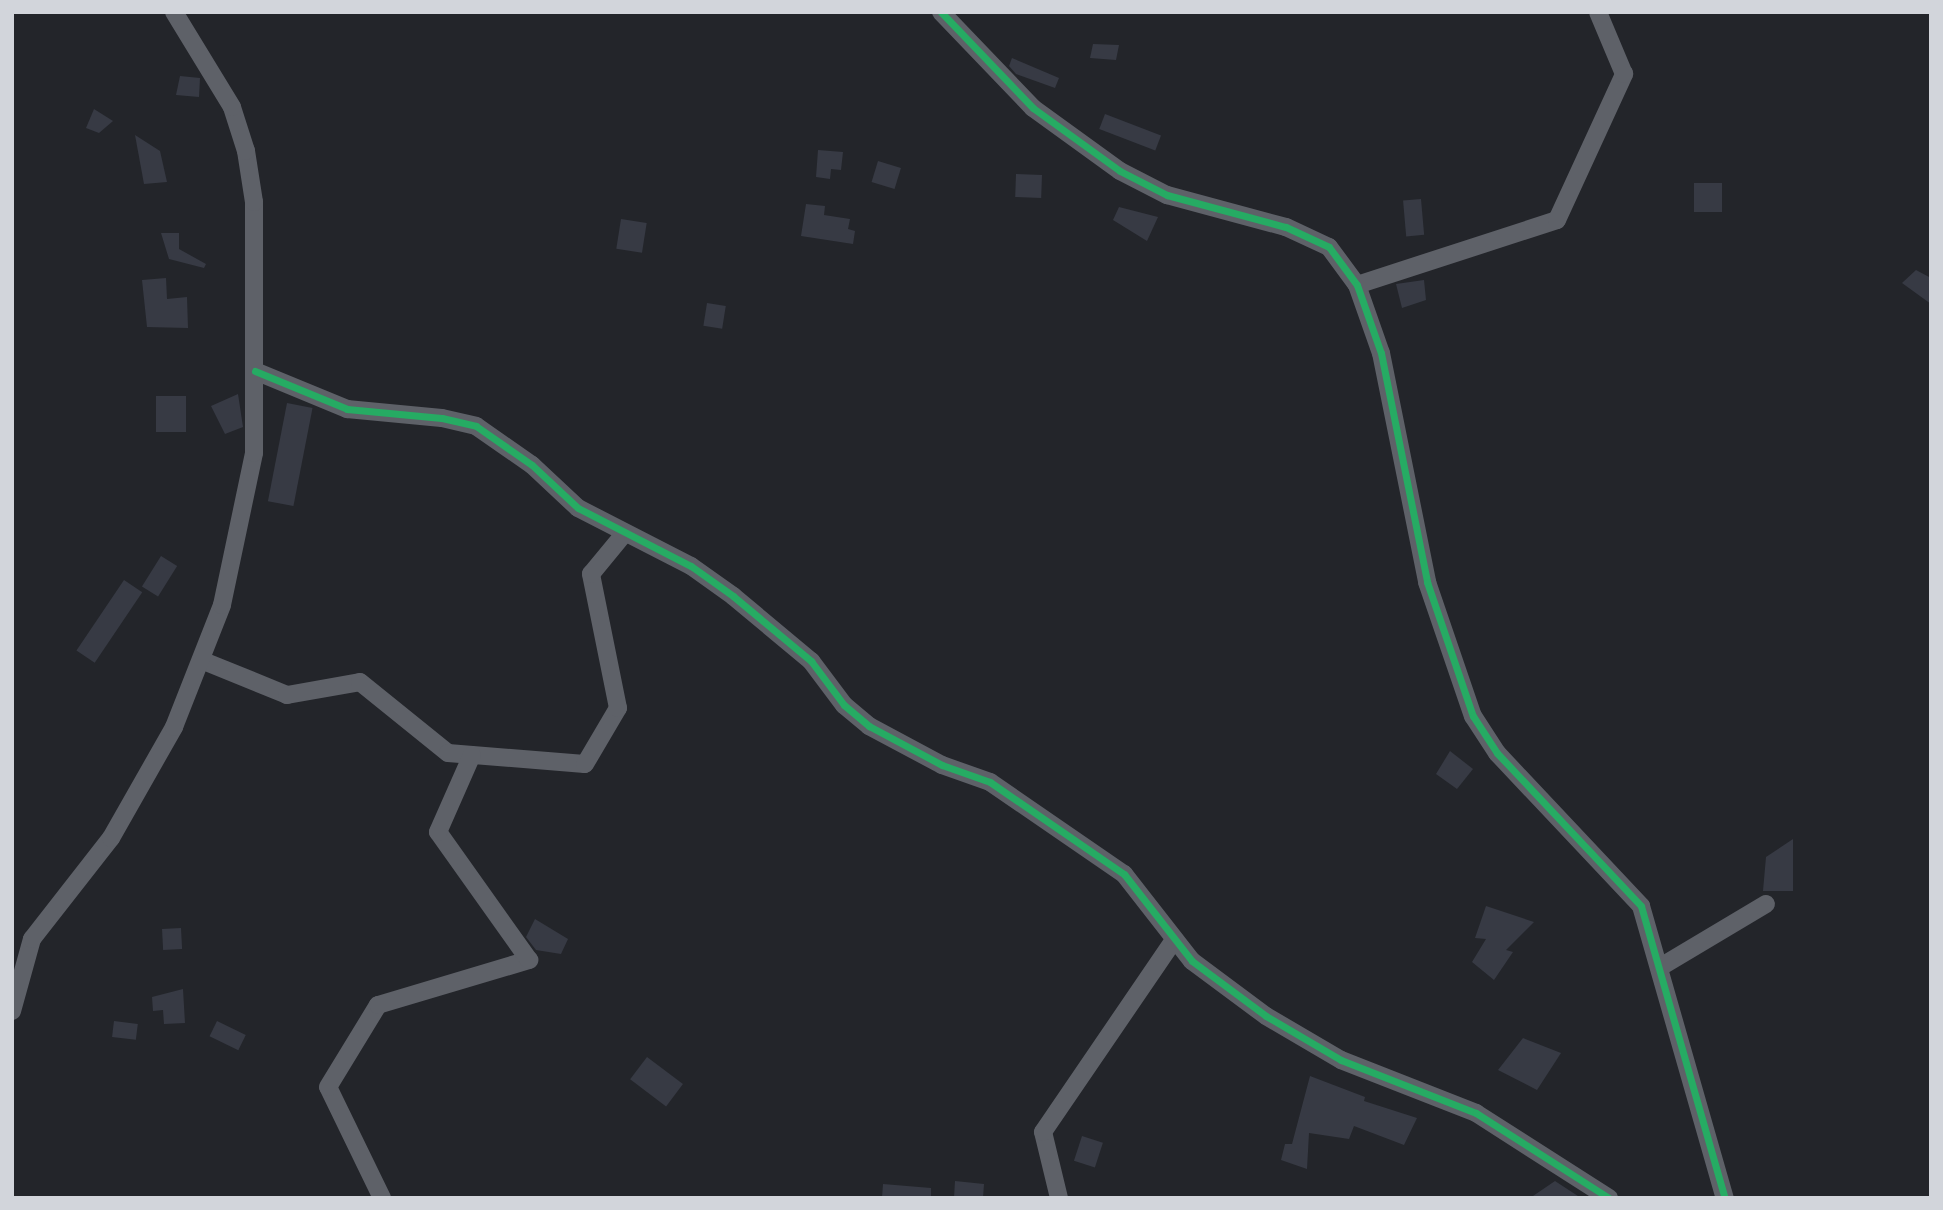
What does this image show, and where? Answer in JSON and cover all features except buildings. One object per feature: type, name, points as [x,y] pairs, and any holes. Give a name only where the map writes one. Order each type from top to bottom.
[{"type":"street","points":[[12,1011],[32,939],[111,838],[174,727],[222,605],[254,453],[254,202],[246,151],[232,107],[174,12]]},
{"type":"street","points":[[941,12],[1033,108],[1121,171],[1167,195],[1286,227],[1329,247],[1357,285],[1381,353],[1427,582],[1473,716],[1497,753],[1641,906],[1662,966],[1724,1198]]},
{"type":"street","points":[[1357,285],[1557,220],[1624,74],[1598,12]]},
{"type":"street","points":[[255,371],[347,409],[442,418],[476,426],[532,465],[578,508],[624,534],[691,566],[733,596],[811,661],[845,705],[869,726],[942,765],[990,782],[1124,874],[1192,961],[1266,1016],[1341,1060],[1476,1113],[1609,1198]]},
{"type":"street","points":[[201,660],[287,695],[360,682],[448,753],[585,764],[618,708],[591,574],[624,534]]},
{"type":"street","points":[[382,1198],[328,1087],[379,1005],[529,960],[438,832],[472,755]]},
{"type":"street","points":[[1662,966],[1766,904]]},
{"type":"street","points":[[1059,1198],[1043,1132],[1174,940]]},
{"type":"cycle path","points":[[941,12],[1033,108],[1120,171],[1167,195],[1286,227],[1329,247],[1357,285],[1381,353],[1427,582],[1473,716],[1497,753],[1641,906],[1725,1198]]},
{"type":"cycle path","points":[[255,371],[347,409],[442,418],[476,426],[532,465],[578,508],[691,566],[733,596],[811,661],[844,705],[869,726],[942,765],[990,782],[1124,874],[1192,961],[1266,1016],[1341,1060],[1476,1113],[1609,1198]]}]
